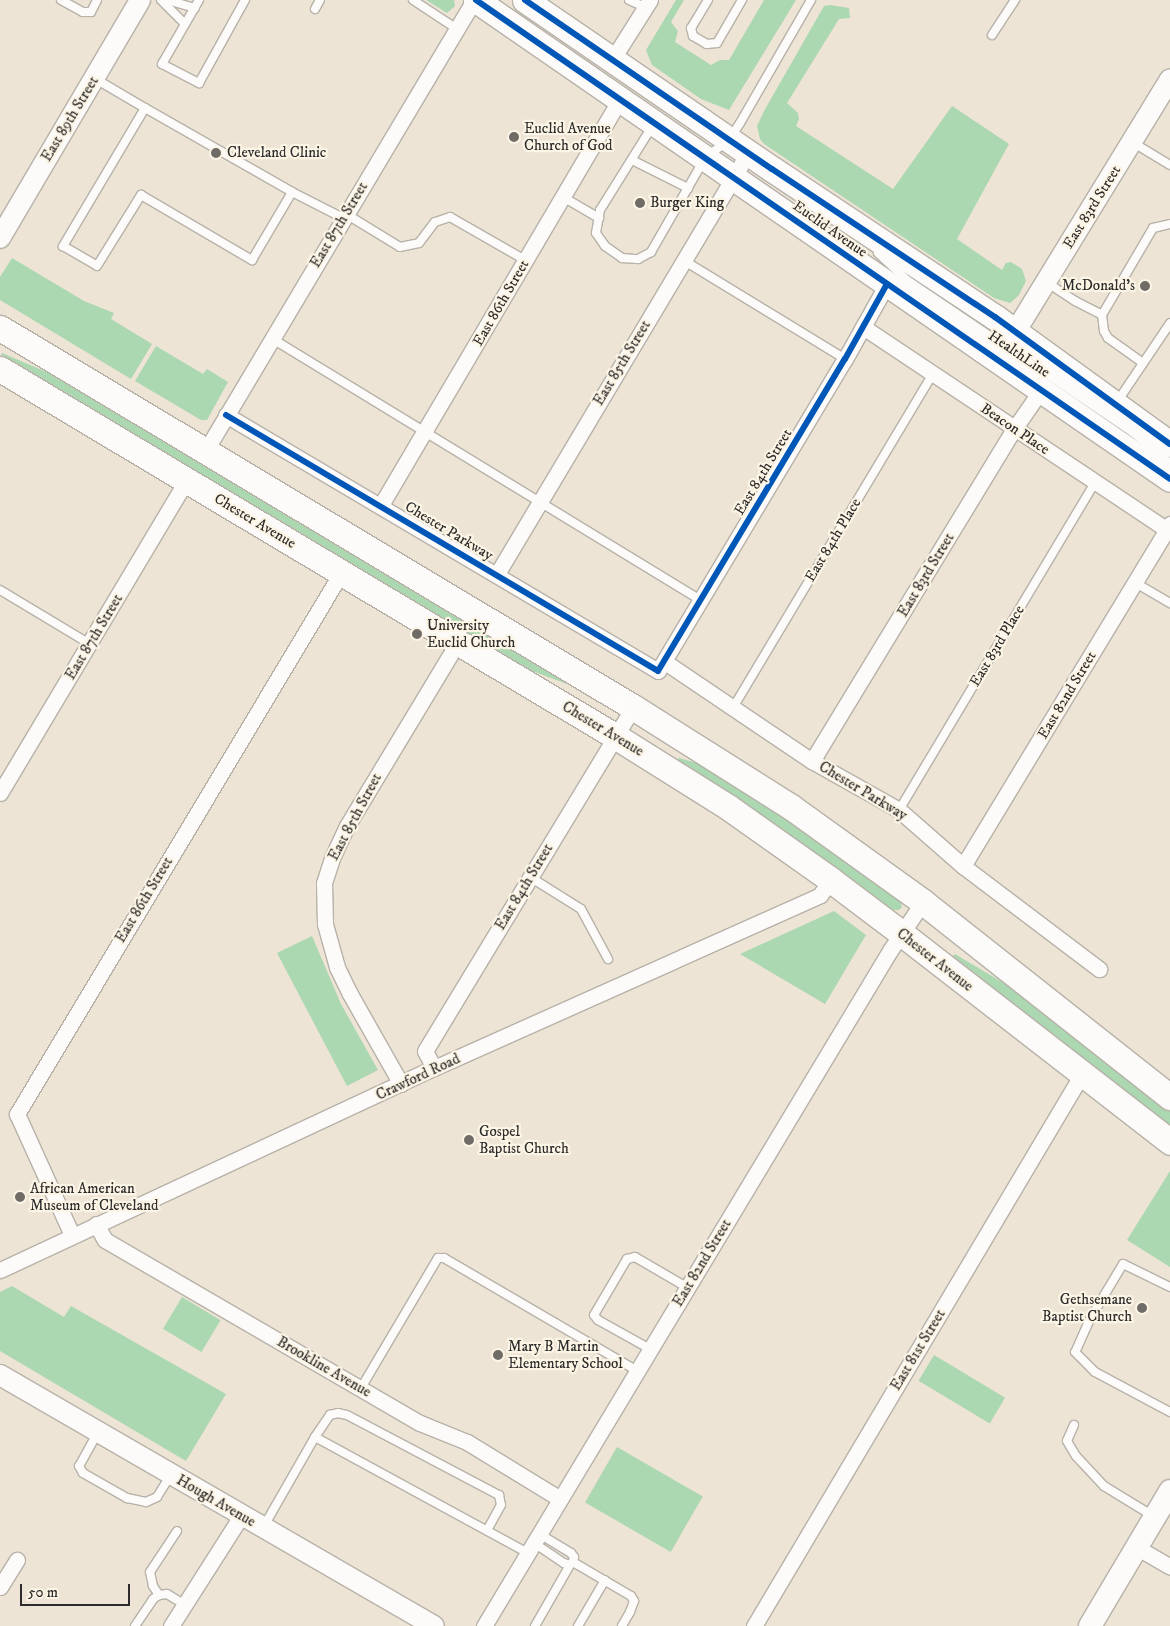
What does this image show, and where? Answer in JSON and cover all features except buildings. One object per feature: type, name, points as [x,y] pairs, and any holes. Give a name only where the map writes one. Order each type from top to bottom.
[{"type":"main road","name":"Euclid Avenue","points":[[475,0],[854,260],[897,282],[1007,346],[1115,405],[1170,444]]},
{"type":"main road","name":"Euclid Avenue","points":[[525,0],[738,146],[995,317],[1007,346],[1041,390],[1170,479]]},
{"type":"main road","points":[[0,328],[633,706],[791,807],[923,902],[1170,1097]]},
{"type":"main road","name":"Chester Avenue","points":[[0,369],[616,736],[728,807],[831,880],[901,933],[1170,1142]]},
{"type":"main road","points":[[1090,1626],[1170,1491]]},
{"type":"street","name":"East 89th Street","points":[[0,238],[140,0]]},
{"type":"street","name":"East 87th Street","points":[[206,450],[271,338],[475,0]]},
{"type":"street","points":[[612,60],[647,4]]},
{"type":"street","name":"East 83rd Street","points":[[1007,346],[1170,79]]},
{"type":"street","name":"East 86th Street","points":[[381,506],[620,100]]},
{"type":"street","name":"East 85th Street","points":[[496,574],[732,177],[738,146]]},
{"type":"street","name":"East 84th Street","points":[[662,666],[863,327],[897,282]]},
{"type":"street","name":"Beacon Place","points":[[863,327],[1014,429],[1168,527]]},
{"type":"street","name":"East 83rd Street","points":[[812,761],[1014,429],[1041,390]]},
{"type":"street","name":"Chester Parkway","points":[[226,416],[496,574],[734,706],[812,761],[899,810],[964,866],[1099,969]]},
{"type":"street","name":"East 87th Street","points":[[0,793],[186,480]]},
{"type":"street","name":"East 82nd Street","points":[[964,866],[1168,527]]},
{"type":"street","name":"East 86th Street","points":[[72,1235],[17,1114],[341,573]]},
{"type":"street","name":"East 85th Street","points":[[401,1084],[350,994],[337,967],[326,929],[324,883],[332,858],[347,826],[458,642]]},
{"type":"street","name":"East 84th Street","points":[[434,1068],[425,1051],[633,706]]},
{"type":"street","name":"Crawford Road","points":[[0,1270],[434,1068],[820,895],[831,880]]},
{"type":"street","name":"East 82nd Street","points":[[484,1626],[901,933],[923,902]]},
{"type":"street","name":"East 81st Street","points":[[754,1626],[1082,1074]]},
{"type":"street","name":"Brookline Avenue","points":[[96,1224],[105,1240],[420,1423],[467,1442],[560,1499]]},
{"type":"street","name":"Hough Avenue","points":[[0,1375],[434,1626]]},
{"type":"street","points":[[172,1626],[241,1516]]},
{"type":"street","points":[[1136,1547],[1170,1567]]},
{"type":"street","points":[[0,1587],[17,1560]]},
{"type":"lane","points":[[61,0],[83,12],[91,12],[98,0]]},
{"type":"lane","points":[[160,0],[185,24]]},
{"type":"lane","points":[[167,0],[197,4],[162,64],[199,83],[245,0]]},
{"type":"lane","points":[[315,9],[320,0]]},
{"type":"lane","points":[[413,0],[457,29]]},
{"type":"lane","points":[[487,0],[531,38]]},
{"type":"lane","points":[[629,0],[647,4]]},
{"type":"lane","points":[[708,0],[691,28],[693,36],[707,44],[717,43],[742,0]]},
{"type":"lane","points":[[654,123],[600,210],[596,233],[605,246],[622,258],[638,259],[651,252],[704,158],[738,146],[811,0]]},
{"type":"lane","points":[[992,35],[1015,0]]},
{"type":"lane","points":[[94,78],[292,192],[344,216],[400,248],[419,243],[435,222],[450,217],[526,260]]},
{"type":"lane","points":[[145,108],[64,246],[97,266],[141,195],[252,260],[292,192]]},
{"type":"lane","points":[[1132,142],[1170,165]]},
{"type":"lane","points":[[632,160],[688,188]]},
{"type":"lane","points":[[563,197],[599,218]]},
{"type":"lane","points":[[827,205],[897,282]]},
{"type":"lane","points":[[1143,363],[1108,338],[1104,331],[1102,315],[1153,228],[1170,224]]},
{"type":"lane","points":[[683,260],[845,359]]},
{"type":"lane","points":[[1046,282],[1075,301],[1102,315]]},
{"type":"lane","points":[[1115,405],[1170,323]]},
{"type":"lane","points":[[271,338],[702,600]]},
{"type":"lane","name":"HealthLine","points":[[1007,346],[1130,430],[1170,453]]},
{"type":"lane","name":"East 84th Place","points":[[734,706],[932,374]]},
{"type":"lane","name":"HealthLine","points":[[1130,430],[1170,463]]},
{"type":"lane","name":"East 83rd Place","points":[[899,810],[1095,482]]},
{"type":"lane","points":[[1134,582],[1170,603]]},
{"type":"lane","points":[[0,590],[90,644]]},
{"type":"lane","points":[[530,877],[581,909],[608,959]]},
{"type":"lane","points":[[650,1349],[598,1320],[594,1315],[627,1259],[635,1256],[688,1288]]},
{"type":"lane","points":[[361,1388],[438,1258],[444,1258],[637,1371]]},
{"type":"lane","points":[[1170,1288],[1123,1264],[1090,1319],[1075,1352],[1095,1372],[1170,1412]]},
{"type":"lane","points":[[262,1528],[315,1436],[330,1414],[338,1413],[347,1415],[499,1495],[501,1505],[488,1530]]},
{"type":"lane","points":[[1074,1426],[1066,1441],[1076,1456],[1104,1486],[1155,1517]]},
{"type":"lane","points":[[98,1432],[80,1466],[83,1473],[127,1498],[146,1502],[157,1497],[171,1475]]},
{"type":"lane","points":[[315,1436],[488,1530],[571,1553],[574,1557],[535,1626]]},
{"type":"lane","points":[[159,1595],[153,1586],[150,1572],[177,1530]]},
{"type":"lane","points":[[534,1543],[632,1596],[634,1600],[622,1626]]},
{"type":"lane","points":[[578,1626],[605,1580]]},
{"type":"lane","points":[[135,1626],[153,1599],[159,1595],[167,1594],[185,1605]]},
{"type":"green space","points":[[426,0],[454,0],[455,6],[447,13]]},
{"type":"green space","points":[[676,0],[684,0],[671,22],[678,31],[675,42],[711,65],[720,60],[729,60],[764,0],[796,0],[729,110],[701,99],[652,65],[646,50]]},
{"type":"green space","points":[[824,6],[849,8],[850,18],[839,19],[787,103],[798,113],[799,119],[796,126],[893,189],[952,106],[1009,144],[957,239],[1002,270],[1006,263],[1011,262],[1022,269],[1026,281],[1019,295],[1010,303],[994,298],[764,144],[760,139],[757,126],[764,111]]},
{"type":"green space","points":[[12,258],[84,301],[114,313],[111,319],[152,344],[131,379],[0,300],[0,277]]},
{"type":"green space","points":[[156,346],[203,374],[207,369],[228,382],[207,420],[201,420],[135,381]]},
{"type":"green space","points":[[2,353],[63,379],[568,680],[567,684],[527,669],[1,355]]},
{"type":"green space","points":[[679,758],[707,766],[805,831],[900,900],[902,907],[899,910],[892,910],[823,858],[677,760]]},
{"type":"green space","points":[[834,911],[866,935],[825,1004],[740,954]]},
{"type":"green space","points":[[312,936],[341,1004],[378,1070],[347,1086],[277,953]]},
{"type":"green space","points":[[955,954],[1007,985],[1170,1111],[1170,1126],[953,956]]},
{"type":"green space","points":[[1170,1171],[1170,1267],[1127,1240]]},
{"type":"green space","points":[[12,1286],[64,1317],[71,1306],[226,1394],[186,1461],[0,1351],[0,1292]]},
{"type":"green space","points":[[182,1297],[221,1320],[202,1352],[163,1329]]},
{"type":"green space","points":[[934,1355],[1005,1398],[990,1423],[919,1381]]},
{"type":"green space","points":[[617,1447],[703,1496],[671,1552],[585,1502]]},
{"type":"cycle path","points":[[476,0],[1170,479]]},
{"type":"cycle path","points":[[525,0],[772,169],[995,317],[1170,444]]},
{"type":"cycle path","points":[[226,415],[658,671],[845,359],[887,284]]},
{"type":"place","name":"Euclid Avenue Church of God","points":[[514,137]]},
{"type":"place","name":"Cleveland Clinic","points":[[216,153]]},
{"type":"place","name":"Burger King","points":[[640,203]]},
{"type":"place","name":"McDonald's","points":[[1145,286]]},
{"type":"place","name":"University Euclid Church","points":[[417,634]]},
{"type":"place","name":"Gospel Baptist Church","points":[[469,1140]]},
{"type":"place","name":"African American Museum of Cleveland","points":[[20,1197]]},
{"type":"place","name":"Gethsemane Baptist Church","points":[[1142,1308]]},
{"type":"place","name":"Mary B Martin Elementary School","points":[[498,1355]]}]
